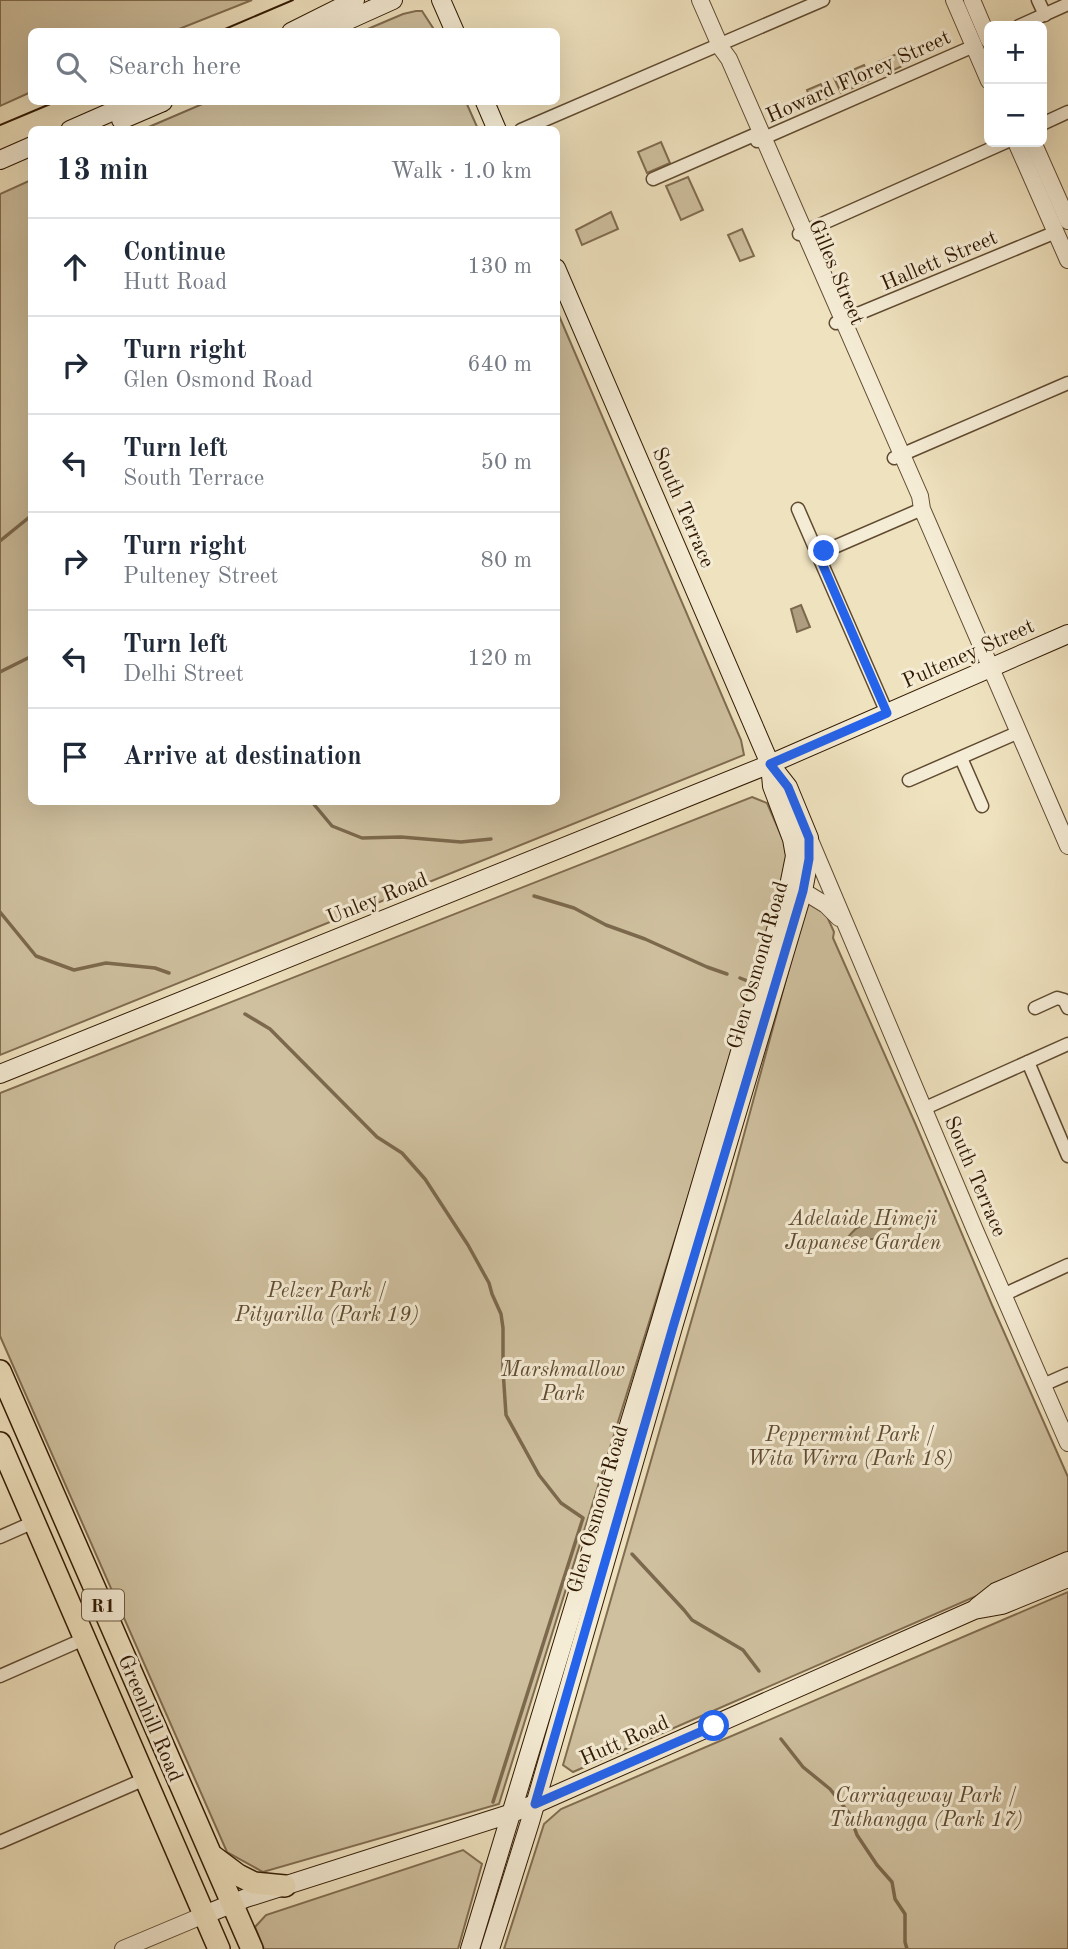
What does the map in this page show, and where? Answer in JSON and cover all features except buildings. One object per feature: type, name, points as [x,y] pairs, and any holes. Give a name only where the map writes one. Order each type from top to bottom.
[{"type":"highway","name":"Greenhill Road","points":[[0,1371],[252,1949]]},
{"type":"highway","points":[[0,1419],[5,1419],[9,1412],[9,1391]]},
{"type":"highway","points":[[4,1452],[16,1439],[29,1437]]},
{"type":"highway","name":"Greenhill Road","points":[[4,1452],[219,1949]]},
{"type":"highway","points":[[71,1607],[87,1606],[98,1594]]},
{"type":"highway","points":[[170,1836],[184,1832],[195,1819]]},
{"type":"highway","points":[[210,1853],[238,1875],[254,1883],[285,1886]]},
{"type":"main road","points":[[298,28],[355,0]]},
{"type":"main road","points":[[331,28],[393,0]]},
{"type":"main road","points":[[441,0],[453,28]]},
{"type":"main road","points":[[486,105],[495,126]]},
{"type":"main road","points":[[81,126],[132,107]]},
{"type":"main road","points":[[104,126],[132,107]]},
{"type":"main road","points":[[0,160],[28,148]]},
{"type":"main road","points":[[0,172],[28,160]]},
{"type":"main road","name":"South Terrace","points":[[560,277],[770,764],[788,787],[809,838]]},
{"type":"main road","name":"Pulteney Street","points":[[770,764],[1068,634]]},
{"type":"main road","name":"South Terrace","points":[[770,764],[772,786],[792,839],[796,888]]},
{"type":"main road","name":"Unley Road","points":[[0,1074],[770,764]]},
{"type":"main road","name":"Glen Osmond Road","points":[[490,1949],[535,1804],[625,1466],[796,888],[809,859],[809,838]]},
{"type":"main road","name":"Glen Osmond Road","points":[[470,1949],[509,1814],[625,1466]]},
{"type":"main road","name":"Hutt Road","points":[[974,1610],[996,1592],[1068,1561]]},
{"type":"main road","name":"Hutt Road","points":[[204,1915],[232,1903],[535,1804],[974,1610],[1002,1605],[1068,1578]]},
{"type":"street","name":"Gilles Street","points":[[700,0],[720,46],[729,59],[759,136],[880,416],[920,496],[922,509],[1018,732],[1065,828],[1068,846]]},
{"type":"street","points":[[530,126],[823,0]]},
{"type":"street","points":[[954,0],[984,39]]},
{"type":"street","points":[[972,0],[984,36]]},
{"type":"street","points":[[1038,0],[1045,15]]},
{"type":"street","points":[[1031,21],[1068,5]]},
{"type":"street","name":"Howard Florey Street","points":[[653,179],[984,43]]},
{"type":"street","points":[[1047,122],[1068,112]]},
{"type":"street","points":[[801,233],[995,147]]},
{"type":"street","points":[[1019,147],[1062,227]]},
{"type":"street","points":[[1035,147],[1062,227],[1068,260]]},
{"type":"street","name":"Hallett Street","points":[[840,322],[1062,227]]},
{"type":"street","points":[[898,456],[1068,383]]},
{"type":"street","points":[[798,509],[887,713]]},
{"type":"street","points":[[818,554],[922,509]]},
{"type":"street","points":[[909,780],[1018,732]]},
{"type":"street","points":[[961,758],[982,806]]},
{"type":"street","name":"South Terrace","points":[[809,838],[1068,1443]]},
{"type":"street","name":"South Terrace","points":[[796,888],[826,905],[845,925]]},
{"type":"street","points":[[1035,1007],[1057,998],[1064,1000],[1068,1008]]},
{"type":"street","points":[[923,1109],[1068,1044]]},
{"type":"street","points":[[1028,1062],[1068,1156]]},
{"type":"street","points":[[1003,1295],[1068,1265]]},
{"type":"street","points":[[1043,1385],[1068,1374]]},
{"type":"street","points":[[0,1537],[34,1522]]},
{"type":"street","points":[[0,1676],[85,1639]]},
{"type":"street","points":[[0,1842],[145,1779]]},
{"type":"street","points":[[123,1949],[204,1915]]},
{"type":"green space","points":[[0,0],[252,0],[182,28],[28,28],[28,93],[0,106]]},
{"type":"green space","points":[[422,11],[433,28],[370,28],[403,14]]},
{"type":"green space","points":[[906,50],[911,62],[883,75],[878,62]]},
{"type":"green space","points":[[864,65],[871,80],[841,93],[834,78]]},
{"type":"green space","points":[[821,84],[827,99],[813,105],[807,90]]},
{"type":"green space","points":[[200,105],[467,105],[477,126],[151,126]]},
{"type":"green space","points":[[661,142],[670,163],[647,173],[638,152]]},
{"type":"green space","points":[[688,177],[703,210],[681,220],[666,186]]},
{"type":"green space","points":[[28,181],[28,805],[560,805],[560,318],[741,740],[744,755],[0,1055],[0,194]]},
{"type":"green space","points":[[611,212],[618,229],[582,245],[576,230]]},
{"type":"green space","points":[[742,229],[754,256],[740,261],[728,235]]},
{"type":"green space","name":"Pelzer Park / Pityarilla (Park 19)","points":[[752,797],[767,803],[787,849],[785,886],[499,1804],[263,1872],[227,1852],[0,1336],[0,1093]]},
{"type":"green space","name":"Peppermint Park / Wita Wirra (Park 18)","points":[[807,902],[821,903],[834,932],[833,938],[1068,1477],[1068,1556],[573,1772],[563,1765],[726,1201]]},
{"type":"green space","name":"Carriageway Park / Tuthangga (Park 17)","points":[[1068,1592],[1068,1949],[504,1949],[544,1824],[561,1809]]},
{"type":"green space","points":[[463,1850],[482,1864],[458,1949],[264,1949],[255,1927],[266,1915]]},
{"type":"shaded area","points":[[801,605],[810,627],[797,632],[791,609]]},
{"type":"shaded area","points":[[868,1223],[891,1226],[885,1238],[860,1240],[856,1244],[848,1237],[857,1228]]},
{"type":"waterway","points":[[0,541],[28,518]]},
{"type":"waterway","points":[[0,672],[28,658]]},
{"type":"waterway","points":[[314,805],[332,826],[362,838],[401,837],[461,842],[491,839]]},
{"type":"waterway","points":[[534,896],[574,908],[606,925],[727,974]]},
{"type":"waterway","points":[[0,912],[36,956],[74,970],[106,963],[155,968],[169,973]]},
{"type":"waterway","points":[[740,978],[750,982]]},
{"type":"waterway","points":[[245,1014],[270,1029],[377,1137],[402,1153],[425,1179],[468,1245],[489,1283],[501,1314],[506,1415],[539,1475],[561,1503],[583,1518],[493,1802]]},
{"type":"waterway","points":[[632,1554],[692,1620],[743,1650],[759,1671]]},
{"type":"waterway","points":[[781,1739],[803,1767],[830,1789],[849,1813],[857,1835],[892,1882],[895,1899],[905,1914],[907,1949]]},
{"type":"tram line","points":[[227,28],[293,0]]},
{"type":"tram line","points":[[0,125],[48,105]]},
{"type":"route","points":[[714,1726],[535,1804],[803,891],[809,859],[809,838],[788,787],[770,764],[887,713],[818,554],[824,551]]},
{"type":"park label","name":"Adelaide Himeji Japanese Garden","points":[[863,1230]]},
{"type":"park label","name":"Marshmallow Park","points":[[563,1381]]}]
